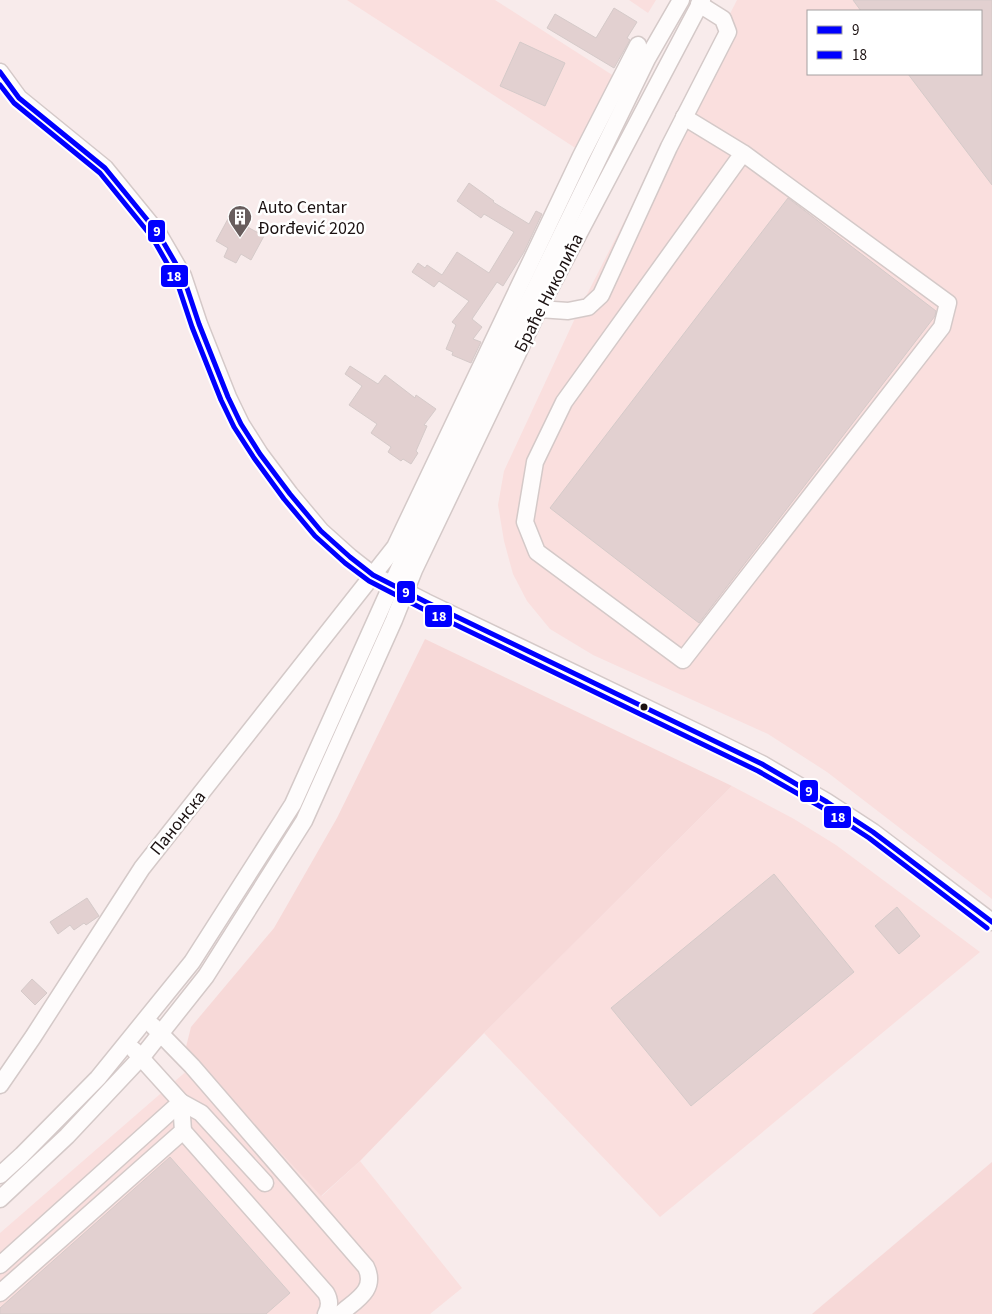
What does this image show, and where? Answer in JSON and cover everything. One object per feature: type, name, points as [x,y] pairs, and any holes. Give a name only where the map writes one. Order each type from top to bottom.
[{"type":"street","name":"Браће Николића","points":[[0,1175],[98,1078],[192,962],[293,804],[391,584],[647,60],[681,0]]},
{"type":"street","name":"Браће Николића","points":[[0,1199],[66,1136],[141,1057],[160,1034],[206,976],[304,822],[414,570],[539,309],[700,2]]},
{"type":"street","points":[[539,309],[568,311],[588,307],[601,295],[684,117],[728,32],[723,19],[700,2]]},
{"type":"street","name":"Панонска","points":[[0,1085],[142,868],[395,548],[568,182],[638,45]]},
{"type":"street","points":[[0,72],[18,98],[105,168],[158,233],[183,276],[199,324],[228,397],[241,424],[284,486],[320,530],[373,575],[762,764],[827,802],[873,832],[992,922]]},
{"type":"street","points":[[684,117],[743,153],[948,303],[942,326],[683,660],[537,552],[525,522],[535,462],[564,402],[743,153]]},
{"type":"street","points":[[146,1019],[192,1066],[366,1267],[370,1282],[368,1289],[340,1314]]},
{"type":"street","points":[[127,1042],[181,1102],[202,1113],[265,1183]]},
{"type":"street","points":[[181,1102],[183,1131],[326,1293],[329,1304],[326,1314]]},
{"type":"street","points":[[0,1265],[181,1102]]},
{"type":"street","points":[[3,1283],[183,1131]]},
{"type":"shaded area","points":[[347,0],[495,0],[617,78],[580,151]]},
{"type":"shaded area","points":[[629,0],[656,0],[648,13]]},
{"type":"shaded area","points":[[737,0],[992,0],[992,899],[827,772],[768,734],[593,655],[550,629],[527,601],[513,574],[504,541],[498,505],[504,471],[577,314]]},
{"type":"shaded area","points":[[425,639],[732,786],[484,1033],[360,1161],[321,1196],[197,1062],[186,1047],[191,1027],[274,928],[337,818]]},
{"type":"shaded area","points":[[732,786],[794,819],[836,845],[980,952],[660,1217],[484,1033]]},
{"type":"shaded area","points":[[197,1062],[322,1196],[360,1161],[462,1288],[430,1314],[0,1314],[0,1233]]},
{"type":"shaded area","points":[[992,1162],[992,1314],[812,1314]]},
{"type":"building","points":[[853,0],[992,0],[992,185],[909,75],[982,75],[982,10],[860,10]]},
{"type":"building","points":[[614,8],[637,22],[627,38],[630,40],[614,68],[547,28],[555,14],[596,38]]},
{"type":"building","points":[[520,42],[565,63],[545,106],[500,86]]},
{"type":"building","points":[[469,183],[493,202],[529,224],[536,211],[542,214],[524,252],[503,286],[497,282],[472,319],[482,327],[473,339],[481,342],[471,363],[452,355],[453,352],[446,349],[456,325],[452,322],[469,301],[439,281],[434,287],[412,272],[418,263],[425,268],[427,265],[442,275],[457,252],[489,273],[514,232],[484,214],[481,218],[457,201]]},
{"type":"building","points":[[788,198],[936,311],[935,316],[699,623],[550,508]]},
{"type":"building","name":"Auto Centar Đorđević 2020","points":[[229,217],[264,236],[251,260],[241,254],[236,263],[224,257],[228,248],[216,241]]},
{"type":"building","points":[[350,366],[378,384],[385,375],[415,398],[416,395],[436,409],[424,425],[427,426],[416,451],[418,453],[411,464],[403,459],[401,461],[388,452],[391,447],[371,433],[377,424],[349,405],[362,386],[345,374]]},
{"type":"building","points":[[774,874],[854,972],[691,1106],[611,1008]]},
{"type":"building","points":[[87,898],[99,916],[86,925],[84,923],[74,930],[70,925],[58,934],[50,922]]},
{"type":"building","points":[[897,907],[920,936],[899,954],[875,926]]},
{"type":"building","points":[[32,979],[47,993],[35,1005],[21,991]]},
{"type":"building","points":[[170,1157],[290,1293],[266,1314],[0,1314],[0,1308]]},
{"type":"transit line","name":"9","points":[[0,72],[19,98],[105,168],[158,233],[183,276],[199,324],[228,397],[241,424],[260,454],[290,494],[321,531],[350,557],[373,575],[426,602],[762,764],[827,802],[873,832],[992,922]]},
{"type":"transit line","name":"18","points":[[0,85],[14,103],[100,173],[152,237],[176,279],[192,327],[221,400],[234,427],[284,499],[315,536],[345,563],[369,581],[423,609],[758,771],[823,808],[869,838],[987,928]]},
{"type":"place","name":"Auto Centar Đorđević 2020","points":[[240,238]]}]
